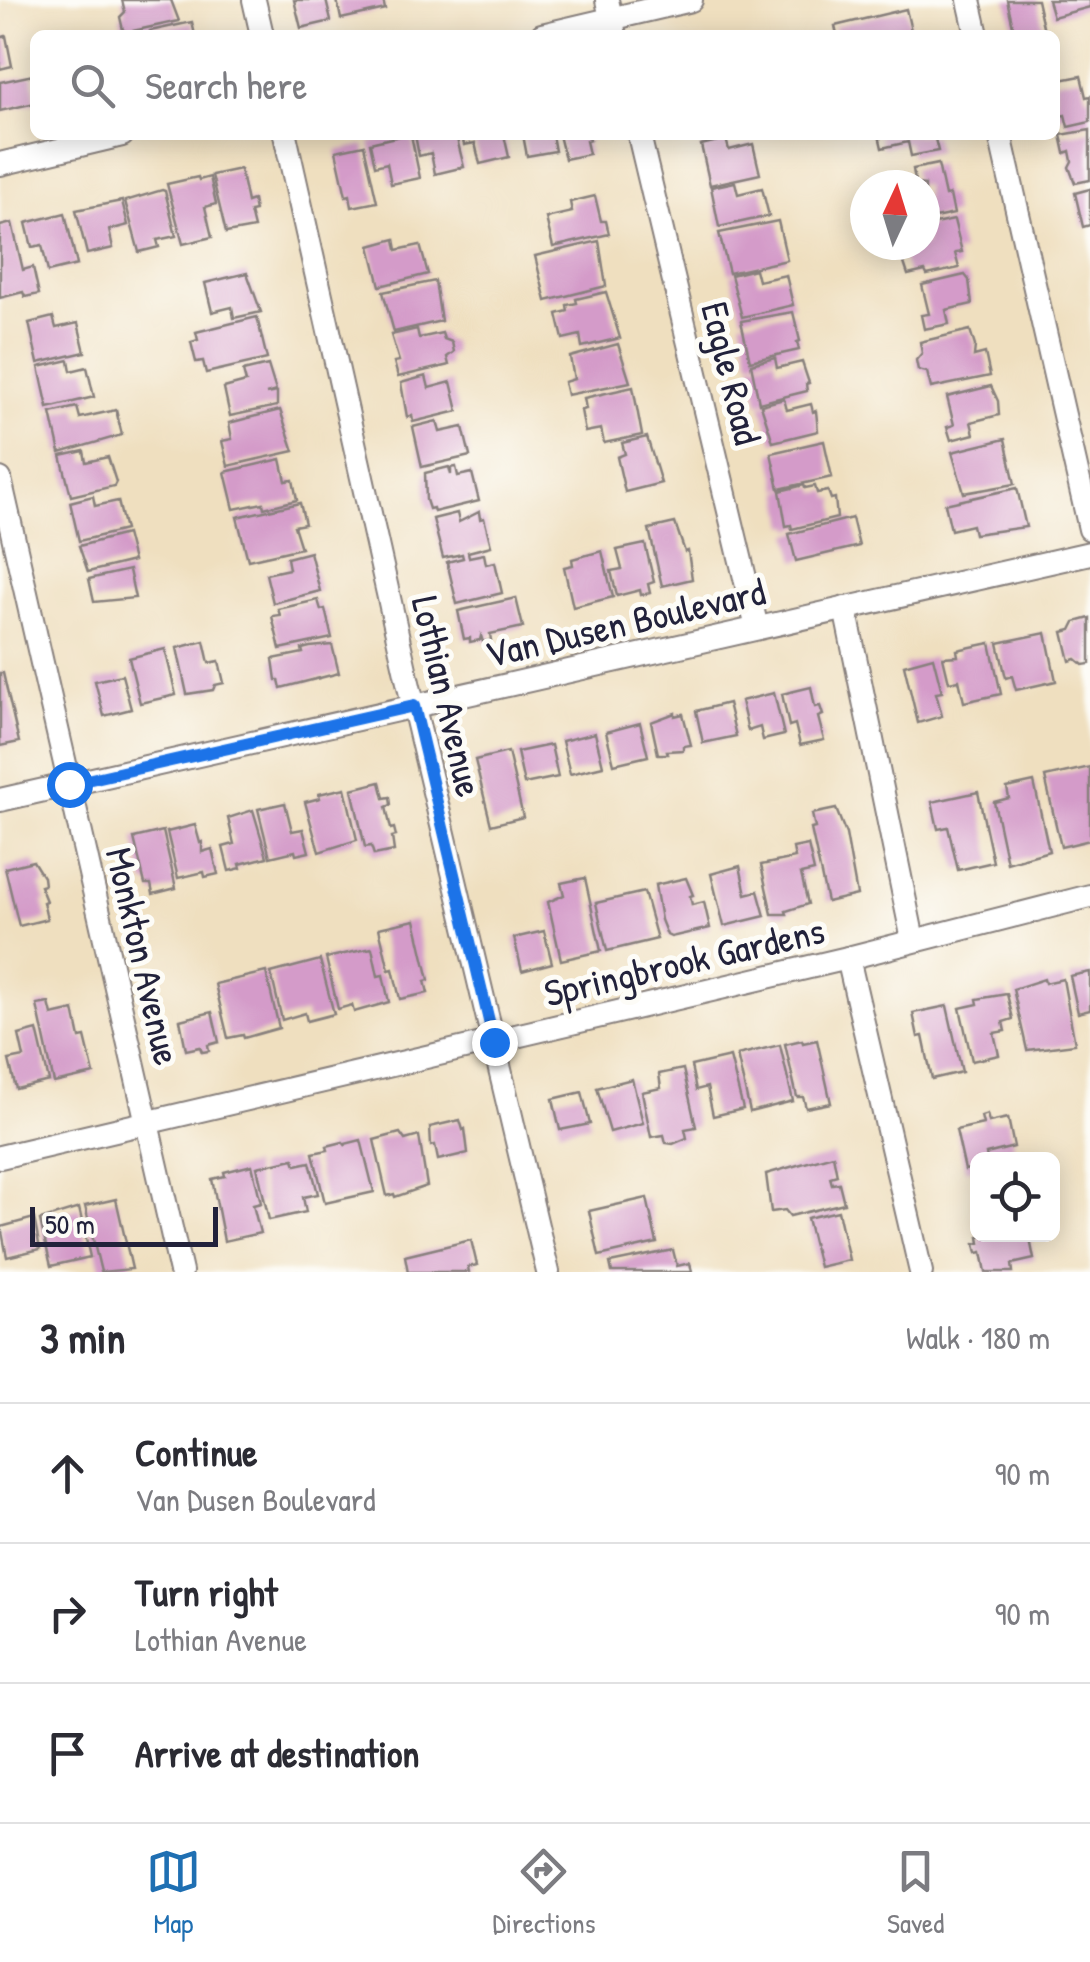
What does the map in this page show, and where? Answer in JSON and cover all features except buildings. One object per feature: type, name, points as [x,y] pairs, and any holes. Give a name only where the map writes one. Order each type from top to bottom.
[{"type":"street","points":[[254,0],[261,30]]},
{"type":"street","points":[[562,30],[690,0]]},
{"type":"street","points":[[969,0],[976,30]]},
{"type":"street","points":[[0,164],[101,140]]},
{"type":"street","name":"Lothian Avenue","points":[[287,140],[414,706],[548,1272]]},
{"type":"street","name":"Eagle Road","points":[[640,140],[757,628]]},
{"type":"street","points":[[1001,140],[1090,529]]},
{"type":"street","name":"Monkton Avenue","points":[[0,479],[181,1272]]},
{"type":"street","name":"Van Dusen Boulevard","points":[[0,800],[1090,553]]},
{"type":"street","points":[[844,608],[912,940]]},
{"type":"street","name":"Springbrook Gardens","points":[[0,1157],[848,958],[1090,896]]},
{"type":"street","points":[[848,958],[921,1272]]},
{"type":"route","points":[[69,784],[414,706],[494,1042]]}]
